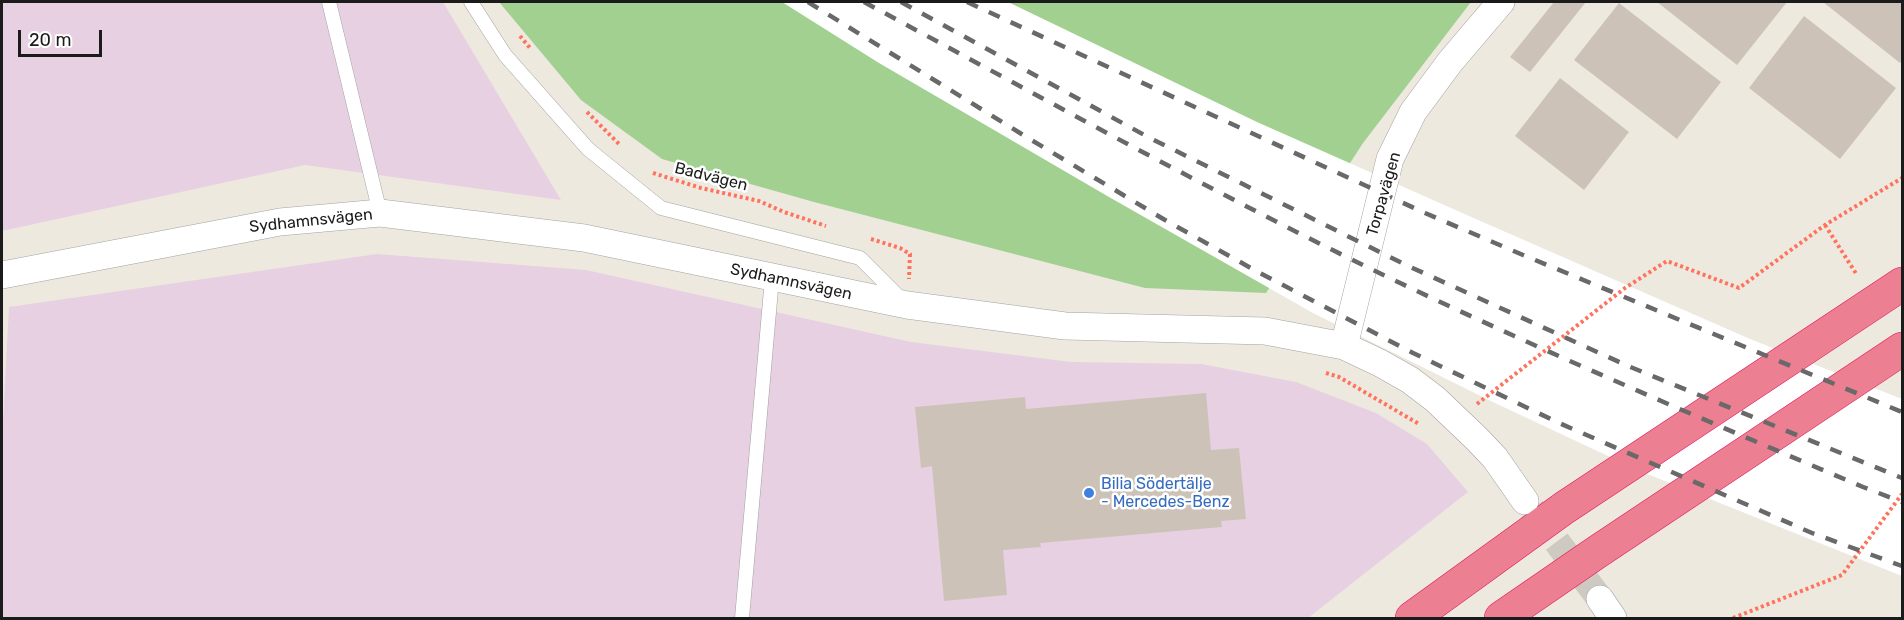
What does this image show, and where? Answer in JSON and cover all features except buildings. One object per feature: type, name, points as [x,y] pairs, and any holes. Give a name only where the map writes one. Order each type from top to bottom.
[{"type":"highway","points":[[1412,618],[1564,508],[1902,284]]},
{"type":"highway","points":[[1501,618],[1596,552],[1902,349]]},
{"type":"street","name":"Torpavägen","points":[[1344,346],[1390,159],[1413,112],[1450,62],[1501,2]]},
{"type":"street","name":"Sydhamnsvägen","points":[[2,275],[280,222],[380,213],[584,238],[907,305],[1065,326],[1265,331],[1344,346],[1410,380],[1458,419],[1495,458],[1525,501]]},
{"type":"lane","points":[[329,2],[380,213]]},
{"type":"lane","points":[[471,2],[505,55],[588,149],[661,208],[860,258],[907,305]]},
{"type":"lane","points":[[742,618],[771,278]]},
{"type":"path","points":[[513,28],[534,53]]},
{"type":"path","points":[[583,109],[621,146]]},
{"type":"path","name":"Badvägen","points":[[646,167],[654,174],[701,188],[759,201],[784,212],[829,226]]},
{"type":"path","points":[[1458,419],[1625,288],[1667,261],[1739,288],[1826,225],[1902,178]]},
{"type":"path","points":[[1826,225],[1857,275]]},
{"type":"path","points":[[870,239],[900,248],[910,254],[907,305]]},
{"type":"path","points":[[1733,618],[1842,575],[1902,494]]},
{"type":"shaded area","points":[[2,2],[443,2],[561,200],[305,165],[2,231]]},
{"type":"shaded area","points":[[377,254],[586,270],[911,342],[1071,362],[1201,364],[1296,382],[1376,413],[1427,444],[1468,492],[1308,618],[2,618],[2,441],[9,307]]},
{"type":"green space","points":[[499,2],[1471,2],[1363,143],[1266,293],[1145,288],[814,202],[662,159],[581,100]]},
{"type":"pier","points":[[782,2],[1008,2],[1257,122],[1750,339],[1902,399],[1902,576],[1640,471],[1495,403],[1313,313],[879,63]]},
{"type":"tunnel","points":[[1532,509],[1600,599]]},
{"type":"railway","points":[[808,2],[1165,220],[1258,272],[1413,353],[1559,423],[1812,533],[1902,566]]},
{"type":"railway","points":[[864,2],[1196,180],[1398,282],[1629,387],[1902,502]]},
{"type":"railway","points":[[901,2],[1148,137],[1406,265],[1628,366],[1902,478]]},
{"type":"railway","points":[[967,2],[1425,213],[1902,412]]},
{"type":"place","name":"Bilia Södertälje - Mercedes-Benz","points":[[1089,493]]}]
